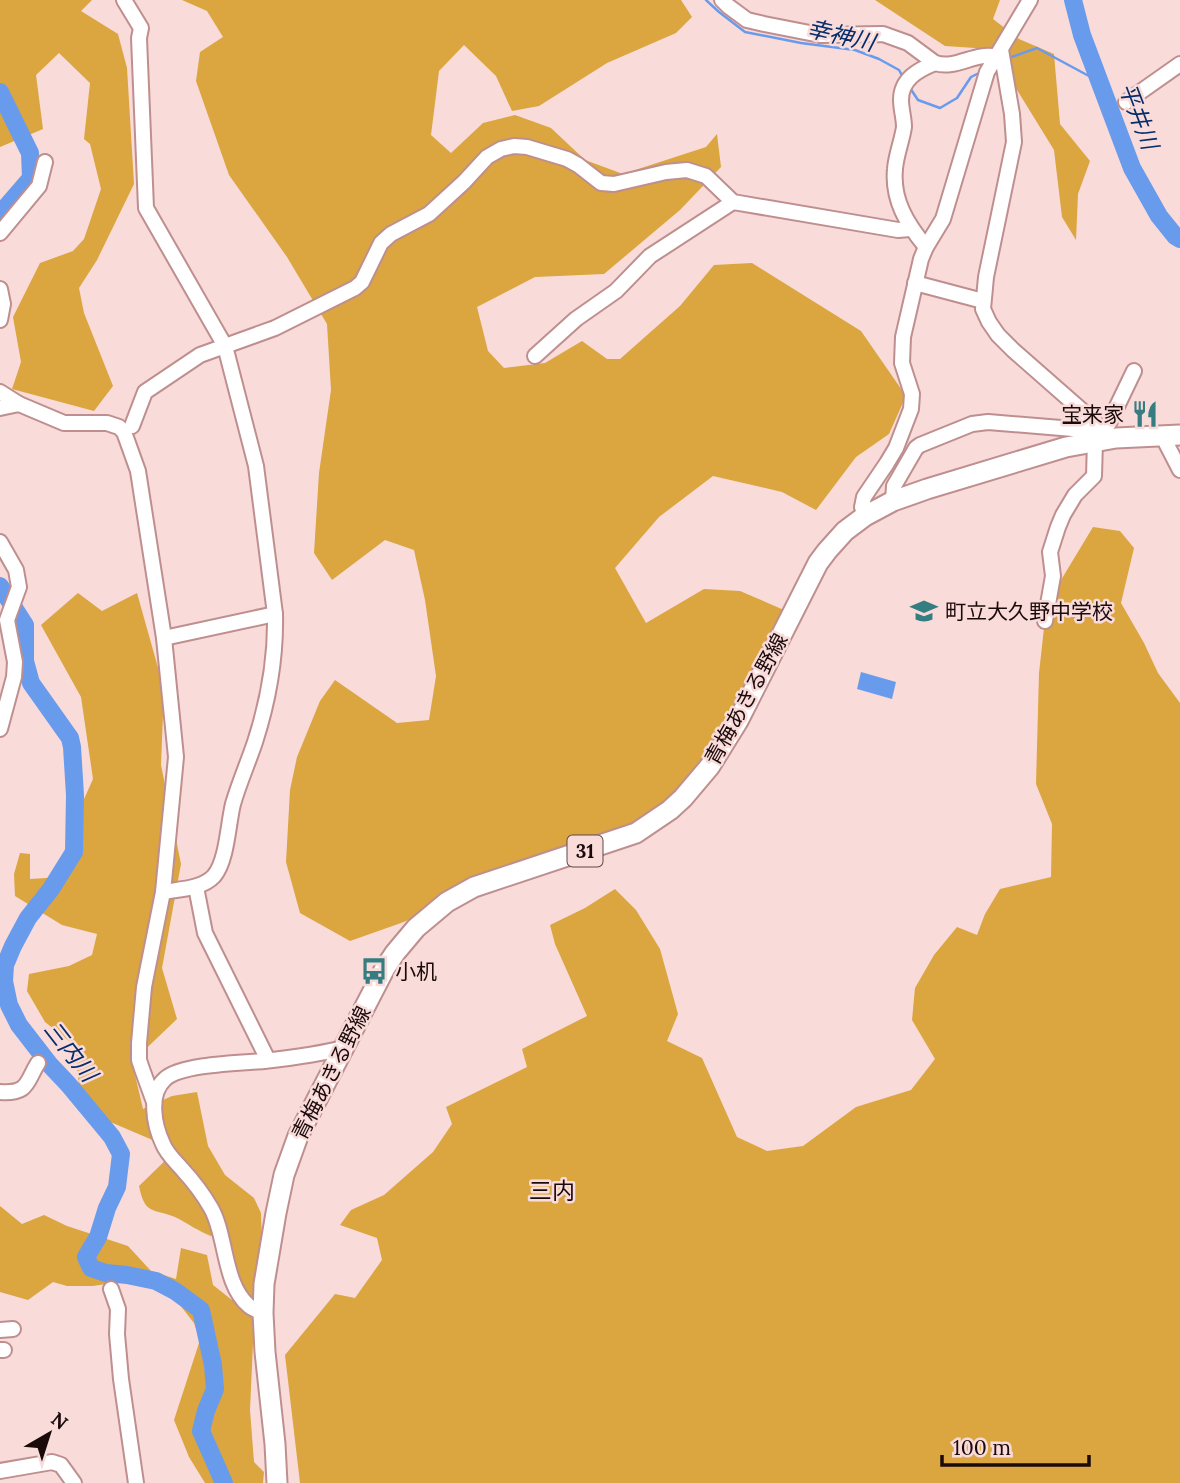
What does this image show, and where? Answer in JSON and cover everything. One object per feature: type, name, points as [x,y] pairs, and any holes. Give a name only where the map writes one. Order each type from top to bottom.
[{"type":"main road","name":"青梅あきる野線","points":[[277,1483],[263,1313],[266,1273],[284,1175],[298,1136],[376,985],[395,953],[416,928],[447,902],[474,887],[636,833],[670,810],[710,766],[738,722],[818,563],[835,541],[865,516],[893,501],[927,489],[1066,447],[1101,438],[1172,435]]},
{"type":"street","points":[[124,0],[141,28],[139,38],[146,208],[225,346],[256,466],[275,614],[274,663],[256,740],[234,800],[218,872],[211,880],[196,887],[163,892]]},
{"type":"street","points":[[722,0],[747,20],[764,24],[820,35],[883,34],[908,43],[935,63],[956,65],[980,55],[999,53]]},
{"type":"street","points":[[865,516],[862,507],[864,496],[896,447],[911,409],[912,394],[902,363],[903,337],[926,247],[943,219],[987,72],[1030,0]]},
{"type":"street","points":[[999,53],[1014,142],[991,251],[983,309],[998,335],[1095,422],[1101,438]]},
{"type":"street","points":[[926,247],[911,229],[901,209],[895,170],[904,126],[901,99],[904,86],[911,75],[935,63]]},
{"type":"street","points":[[1126,102],[1180,64]]},
{"type":"street","points":[[143,502],[149,494],[146,468],[127,421],[145,392],[200,355],[275,328],[355,288],[362,282],[381,243],[391,234],[429,214],[487,157],[501,149],[514,146],[548,152],[578,165],[601,183],[614,184],[687,170],[706,176],[733,202],[898,230],[911,229]]},
{"type":"street","points":[[0,233],[39,186],[45,162]]},
{"type":"street","points":[[535,356],[576,319],[616,291],[650,256],[733,202]]},
{"type":"street","points":[[915,283],[983,301]]},
{"type":"street","points":[[0,289],[3,304],[0,320]]},
{"type":"street","points":[[1045,621],[1052,576],[1050,552],[1063,515],[1075,495],[1094,476],[1101,438],[1134,371]]},
{"type":"street","points":[[0,392],[19,404],[64,423],[107,423],[119,427],[124,432],[138,471],[164,638],[176,757],[163,892],[145,987],[139,1060],[154,1102],[162,1143],[170,1157],[204,1197],[215,1216],[236,1287],[251,1308],[263,1313]]},
{"type":"street","points":[[0,408],[19,404]]},
{"type":"street","points":[[893,501],[894,486],[916,448],[972,424],[988,422],[1085,429],[1101,438]]},
{"type":"street","points":[[1172,435],[1166,443],[1180,470]]},
{"type":"street","points":[[0,542],[18,575],[19,587],[7,620],[16,662],[0,729]]},
{"type":"street","points":[[164,638],[275,614]]},
{"type":"street","points":[[196,887],[205,933],[268,1060]]},
{"type":"street","points":[[154,1102],[164,1079],[186,1069],[343,1048]]},
{"type":"street","points":[[0,1092],[9,1093],[24,1088],[38,1063]]},
{"type":"street","points":[[110,1289],[118,1309],[121,1379],[136,1483]]},
{"type":"street","points":[[0,1471],[52,1462],[61,1465],[74,1483]]},
{"type":"shaded area","points":[[0,0],[92,0],[81,11],[118,34],[127,68],[134,184],[97,260],[79,288],[84,313],[113,386],[94,411],[12,389],[21,362],[13,317],[40,263],[73,251],[84,239],[101,189],[90,144],[84,139],[90,83],[59,53],[36,75],[43,129],[0,147]]},
{"type":"shaded area","points":[[182,0],[681,0],[692,17],[676,33],[607,63],[539,106],[512,111],[496,76],[464,45],[439,71],[431,135],[451,153],[483,123],[515,115],[551,128],[585,160],[623,174],[706,147],[717,134],[721,167],[680,210],[604,274],[535,277],[477,307],[488,351],[504,368],[545,363],[582,341],[607,359],[620,359],[680,306],[714,265],[752,263],[861,331],[906,396],[889,434],[856,457],[816,510],[782,492],[713,476],[659,517],[615,568],[646,623],[704,589],[740,591],[784,610],[720,735],[678,790],[636,825],[401,923],[350,941],[300,913],[286,862],[290,790],[297,757],[320,701],[335,680],[397,723],[429,720],[436,676],[425,600],[414,550],[385,540],[332,580],[314,553],[319,473],[331,390],[327,324],[287,257],[229,175],[196,81],[200,52],[223,37],[207,11]]},
{"type":"shaded area","points":[[875,0],[1000,0],[993,19],[1019,39],[1054,54],[1060,124],[1090,161],[1078,194],[1076,240],[1062,217],[1054,150],[1011,80],[1005,50],[945,46]]},
{"type":"shaded area","points":[[1093,527],[1120,531],[1134,548],[1121,603],[1158,673],[1180,703],[1180,1483],[300,1483],[285,1355],[335,1294],[355,1298],[382,1260],[377,1238],[340,1225],[351,1210],[384,1195],[433,1152],[452,1124],[446,1107],[527,1067],[522,1049],[587,1016],[555,944],[550,925],[615,889],[636,910],[660,949],[678,1014],[667,1041],[702,1058],[737,1137],[767,1151],[803,1146],[856,1107],[911,1090],[935,1059],[912,1020],[915,988],[934,955],[957,927],[977,935],[985,914],[1000,889],[1051,877],[1052,824],[1036,784],[1039,673],[1046,610]]},
{"type":"shaded area","points":[[78,593],[102,611],[137,593],[164,689],[161,765],[181,864],[162,968],[177,1019],[132,1062],[143,1109],[172,1096],[197,1092],[208,1146],[225,1175],[254,1198],[261,1213],[262,1242],[256,1276],[250,1410],[254,1462],[264,1472],[263,1483],[205,1483],[189,1457],[174,1420],[200,1340],[194,1323],[169,1291],[138,1279],[93,1286],[67,1286],[53,1282],[28,1300],[0,1292],[0,1206],[22,1224],[44,1215],[67,1226],[128,1246],[151,1271],[176,1279],[181,1248],[207,1255],[213,1285],[232,1300],[239,1278],[221,1232],[211,1236],[175,1217],[151,1209],[144,1202],[139,1186],[176,1150],[108,1121],[79,1085],[74,1045],[45,1022],[27,991],[29,974],[69,966],[92,955],[97,934],[62,925],[15,896],[14,874],[20,853],[30,854],[30,879],[62,877],[73,840],[76,817],[93,779],[81,697],[41,625]]},
{"type":"water","points":[[861,672],[896,682],[892,699],[857,689]]},
{"type":"waterway","name":"幸神川","points":[[706,0],[745,32],[855,50],[899,70],[904,79]]},
{"type":"waterway","name":"平井川","points":[[1073,0],[1082,35],[1132,168],[1159,216],[1180,239]]},
{"type":"waterway","name":"幸神川","points":[[1009,58],[1037,48],[1100,82]]},
{"type":"waterway","name":"幸神川","points":[[910,88],[918,100],[940,108],[957,98],[971,77],[981,72]]},
{"type":"waterway","name":"三内川","points":[[0,92],[30,153],[31,178],[0,214]]},
{"type":"waterway","name":"三内川","points":[[0,586],[25,625],[25,661],[31,683],[70,738],[75,795],[74,852],[51,889],[28,918],[13,946],[5,965],[4,981],[9,1005],[19,1025],[112,1137],[121,1154],[117,1187],[98,1237],[86,1257],[91,1268],[156,1281],[201,1310],[213,1365],[215,1389],[201,1431],[224,1483]]},
{"type":"place","name":"宝来家","points":[[1145,414]]},
{"type":"place","name":"町立大久野中学校","points":[[924,611]]},
{"type":"place","name":"小机","points":[[374,971]]},
{"type":"district","name":"三内","points":[[552,1190]]}]
